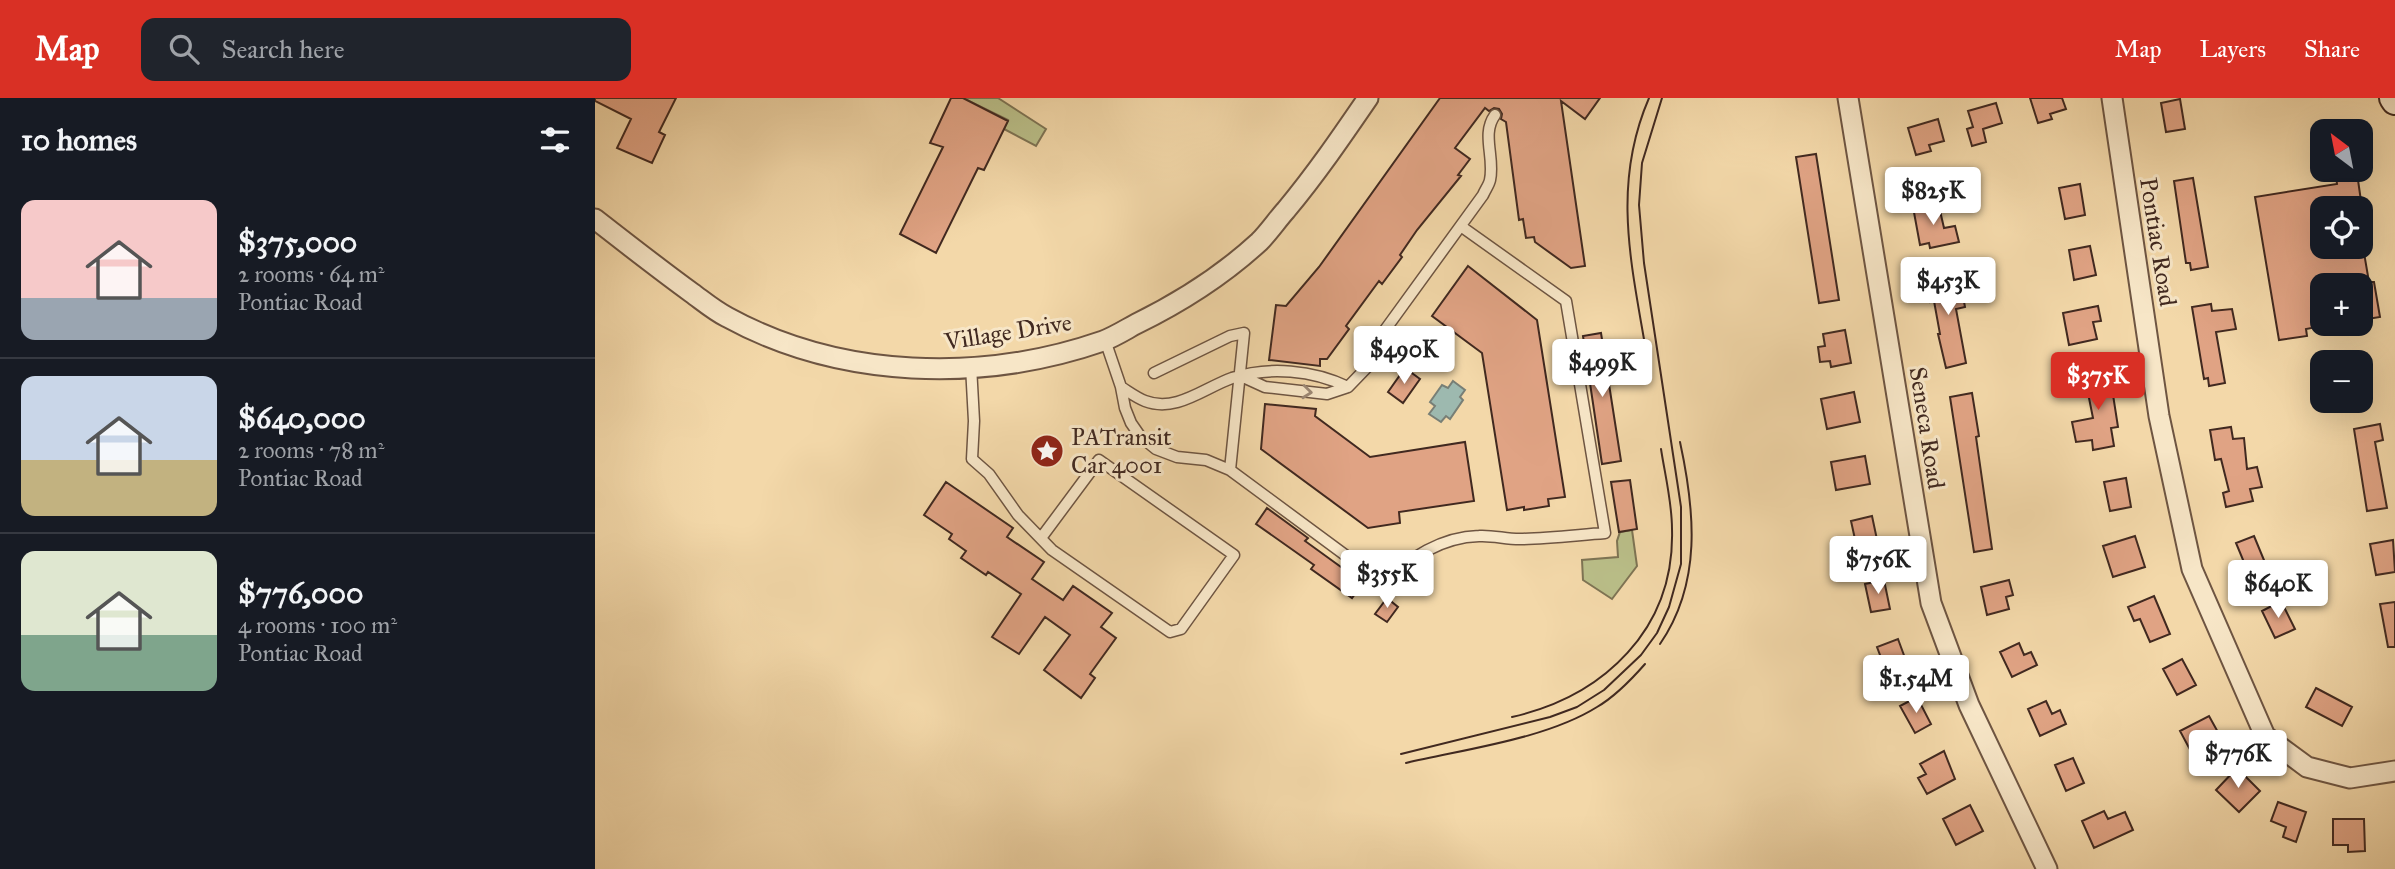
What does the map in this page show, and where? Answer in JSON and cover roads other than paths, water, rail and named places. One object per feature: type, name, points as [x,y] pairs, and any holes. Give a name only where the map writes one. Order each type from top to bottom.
[{"type":"street","name":"Village Drive","points":[[595,219],[725,317],[788,345],[850,362],[902,368],[971,366],[1053,355],[1105,340],[1168,309],[1214,280],[1261,240],[1299,194],[1368,98]]},
{"type":"street","name":"Seneca Road","points":[[1848,98],[1931,603],[1969,705],[2047,869]]},
{"type":"street","name":"Pontiac Road","points":[[2112,98],[2159,416],[2192,569],[2265,736],[2307,767],[2350,778],[2395,771]]},
{"type":"lane","points":[[1241,376],[1265,387],[1327,394],[1348,387],[1375,359],[1385,330],[1483,195],[1490,180],[1488,134],[1489,123],[1495,114]]},
{"type":"lane","points":[[1105,340],[1125,408],[1140,436],[1156,449],[1177,457],[1206,460],[1230,470],[1383,583],[1402,564],[1434,546],[1457,538],[1479,536],[1519,539],[1605,533],[1566,301],[1462,227]]},
{"type":"lane","points":[[1154,373],[1230,336],[1244,333],[1230,470]]},
{"type":"lane","points":[[971,366],[974,421],[972,459],[989,474],[1018,516],[1052,550],[1170,632],[1181,629],[1234,555],[1099,460],[1041,538]]},
{"type":"lane","points":[[1121,387],[1146,402],[1178,403],[1233,377],[1266,370],[1328,377],[1348,387]]},
{"type":"water","points":[[1453,381],[1465,390],[1460,397],[1463,400],[1450,419],[1446,416],[1441,422],[1429,414],[1435,406],[1430,402],[1442,385],[1448,388]]},
{"type":"tram line","points":[[1648,363],[1631,262],[1628,197],[1630,164],[1637,131],[1649,98]]},
{"type":"tram line","points":[[1401,754],[1550,717],[1577,707],[1604,690],[1641,655],[1657,633],[1669,607],[1681,564],[1681,507],[1644,263],[1639,205],[1642,163],[1662,98]]},
{"type":"tram line","points":[[1660,644],[1674,621],[1689,571],[1691,520],[1680,442]]},
{"type":"tram line","points":[[1512,717],[1545,707],[1576,693],[1604,675],[1628,653],[1647,627],[1661,598],[1670,565],[1672,519],[1661,449]]},
{"type":"tram line","points":[[1406,763],[1505,742],[1577,718],[1611,698],[1645,664]]},
{"type":"place","name":"PATransit Car 4001","points":[[1047,451]]}]
